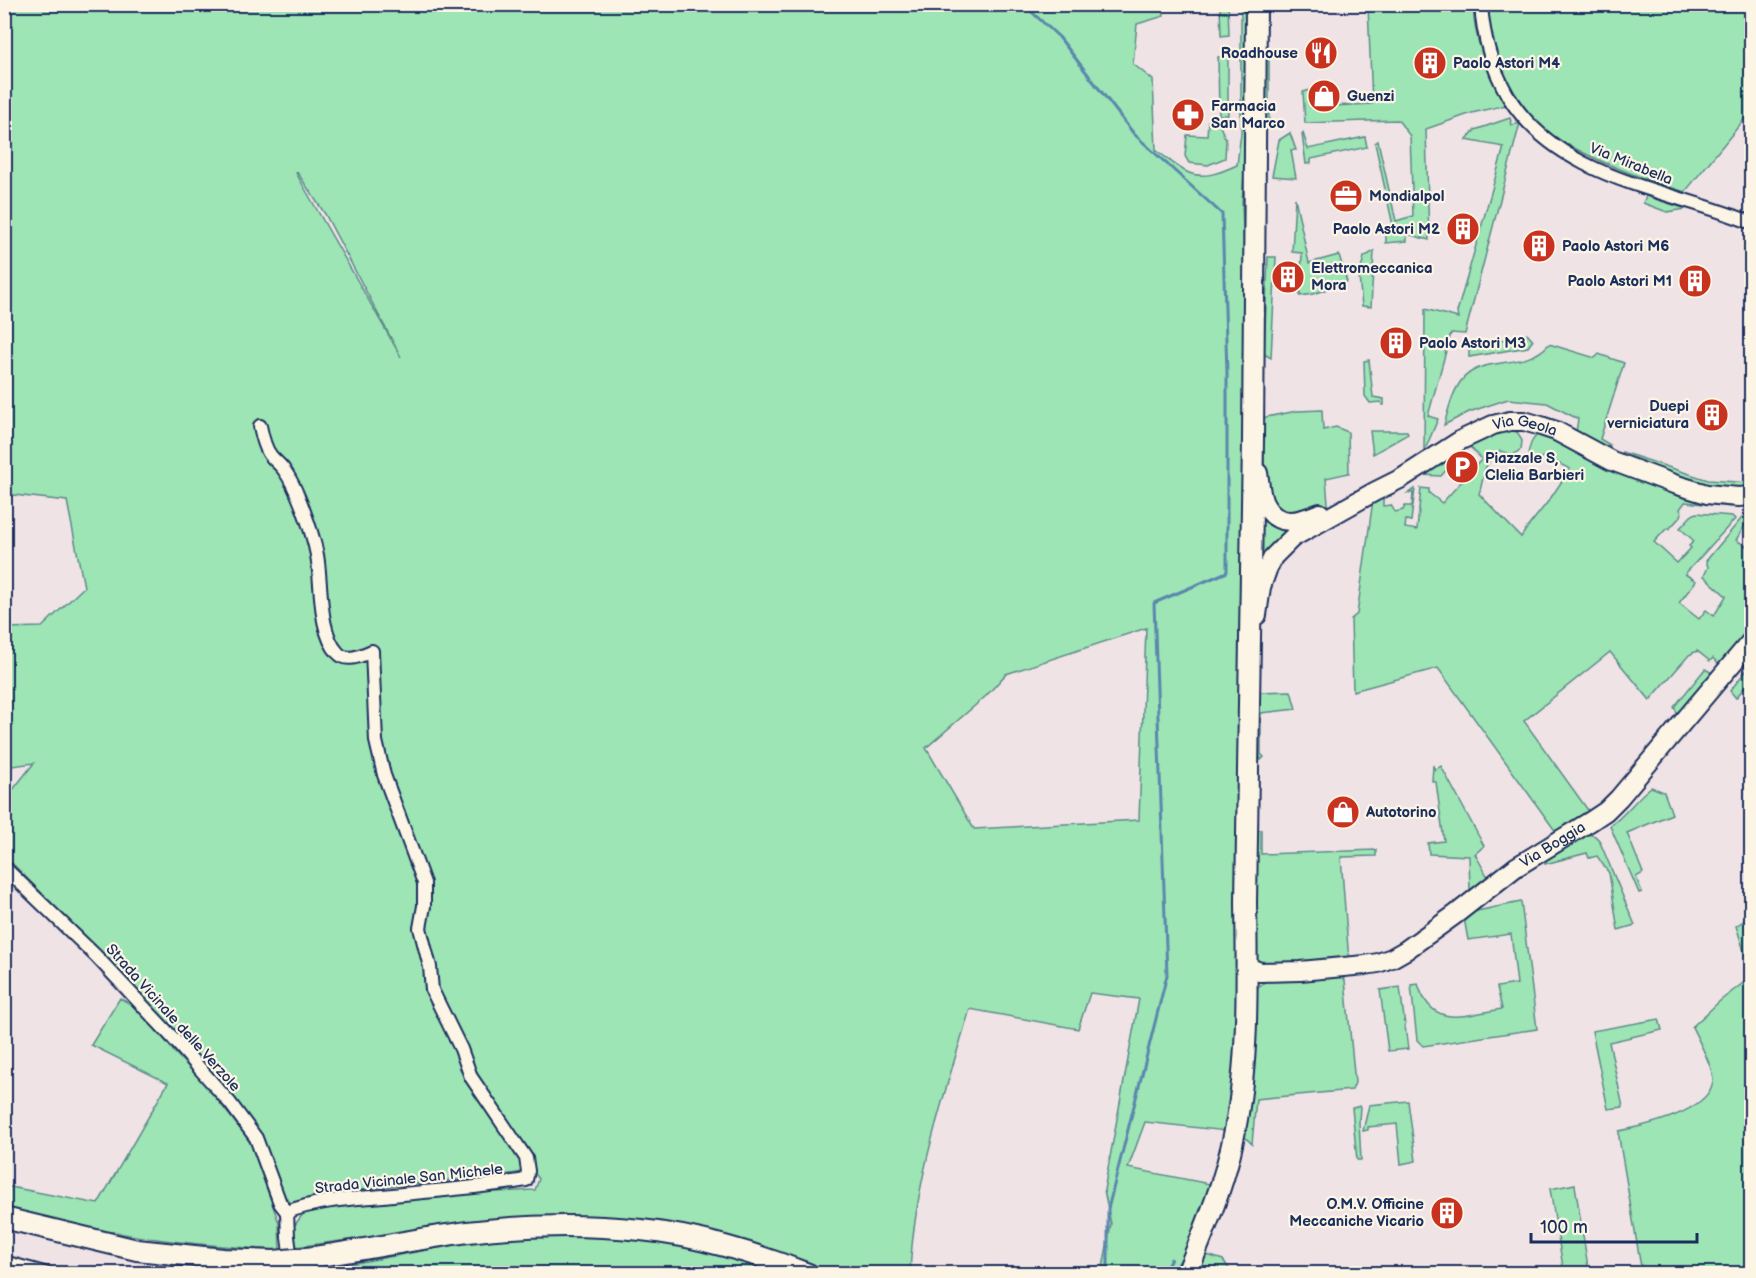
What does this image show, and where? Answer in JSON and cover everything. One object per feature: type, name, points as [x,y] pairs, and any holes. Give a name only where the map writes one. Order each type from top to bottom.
[{"type":"main road","points":[[1187,1274],[1226,1167],[1243,1073],[1247,967],[1256,4]]},
{"type":"main road","points":[[4,1218],[137,1250],[223,1259],[274,1260],[299,1266],[466,1232],[526,1227],[585,1226],[643,1230],[745,1252],[808,1274]]},
{"type":"main road","points":[[1177,1274],[1206,1227]]},
{"type":"street","name":"Via Mirabella","points":[[1481,4],[1487,46],[1503,87],[1515,107],[1548,141],[1568,154],[1610,174],[1752,223]]},
{"type":"street","name":"Via Geola","points":[[1250,669],[1261,587],[1273,557],[1292,538],[1402,478],[1477,431],[1493,425],[1524,421],[1556,431],[1612,461],[1674,484],[1707,494],[1752,496]]},
{"type":"street","name":"Strada Vicinale San Michele","points":[[260,426],[270,455],[284,470],[297,494],[312,532],[318,557],[320,595],[331,644],[340,656],[352,659],[372,651],[376,741],[384,775],[424,883],[424,906],[420,928],[430,968],[432,990],[461,1049],[471,1077],[526,1158],[528,1171],[526,1180],[495,1186],[332,1201],[287,1212]]},
{"type":"street","name":"Via Geola","points":[[1253,440],[1264,505],[1279,519],[1290,522],[1301,521],[1374,492]]},
{"type":"street","name":"Via Boggia","points":[[1247,967],[1260,972],[1365,965],[1392,958],[1406,950],[1516,867],[1606,811],[1752,640]]},
{"type":"street","name":"Strada Vicinale delle Verzole","points":[[4,867],[96,956],[230,1103],[256,1138],[280,1203],[287,1212]]},
{"type":"street","name":"Via Boggia","points":[[1246,991],[1264,978],[1300,971]]},
{"type":"street","points":[[287,1212],[288,1237],[299,1266]]},
{"type":"street","points":[[4,1262],[48,1274]]},
{"type":"green space","points":[[5,5],[1163,5],[1164,16],[1137,24],[1133,64],[1153,80],[1156,150],[1183,170],[1206,175],[1237,165],[1241,133],[1241,5],[1246,5],[1242,203],[1245,284],[1237,1065],[1227,1131],[1145,1122],[1128,1168],[1215,1185],[1194,1238],[1172,1273],[1102,1273],[1111,1224],[1104,1190],[1139,999],[1090,993],[1078,1029],[970,1009],[924,1173],[917,1206],[910,1273],[834,1273],[781,1254],[485,1222],[295,1247],[294,1226],[303,1214],[389,1199],[535,1190],[539,1179],[533,1171],[528,1171],[475,1180],[380,1187],[291,1203],[283,1195],[271,1168],[177,1034],[5,856],[4,801],[34,763],[5,767],[5,628],[42,627],[84,587],[67,501],[5,494]],"holes":[[[296,173],[325,214],[401,357]],[[1146,628],[1139,820],[974,829],[926,748],[986,696],[1006,674]]]},
{"type":"green space","points":[[1220,5],[1228,5],[1229,35],[1221,36]]},
{"type":"green space","points":[[1368,5],[1473,5],[1476,31],[1483,57],[1506,105],[1472,113],[1426,129],[1429,240],[1407,234],[1407,241],[1386,243],[1386,234],[1394,230],[1375,143],[1378,141],[1396,221],[1413,216],[1410,136],[1398,120],[1305,123],[1303,92],[1310,90],[1311,107],[1372,104]]},
{"type":"green space","points":[[1488,5],[1751,5],[1751,111],[1685,192],[1620,169],[1559,140],[1527,114],[1509,86],[1502,70],[1493,38]]},
{"type":"green space","points":[[1265,53],[1269,53],[1269,121],[1264,122]]},
{"type":"green space","points":[[1228,56],[1228,115],[1219,115],[1218,57]]},
{"type":"green space","points":[[1510,118],[1512,125],[1520,123],[1465,334],[1451,333],[1428,416],[1438,419],[1424,452],[1425,309],[1458,318],[1457,312],[1504,147],[1466,140],[1475,130]]},
{"type":"green space","points":[[1208,121],[1219,124],[1226,140],[1225,158],[1208,165],[1189,163],[1185,156],[1187,135],[1207,136]]},
{"type":"green space","points":[[1290,133],[1296,150],[1291,150],[1296,178],[1272,176],[1279,140]]},
{"type":"green space","points":[[1303,133],[1308,149],[1365,137],[1367,147],[1311,159],[1311,163],[1306,164]]},
{"type":"green space","points":[[1646,196],[1686,209],[1667,212],[1643,203]]},
{"type":"green space","points":[[1295,198],[1309,263],[1339,255],[1347,282],[1300,296],[1302,253],[1292,252]]},
{"type":"green space","points":[[1374,251],[1371,307],[1362,306],[1359,276],[1364,257]]},
{"type":"green space","points":[[1268,257],[1276,257],[1271,358],[1264,354]]},
{"type":"green space","points":[[1528,334],[1533,340],[1528,347],[1469,357],[1469,350],[1474,346]]},
{"type":"green space","points":[[1549,344],[1595,358],[1599,354],[1624,363],[1600,439],[1610,445],[1604,448],[1576,432],[1578,419],[1547,403],[1508,399],[1469,412],[1444,425],[1455,391],[1470,373],[1492,364],[1528,358]]},
{"type":"green space","points":[[1369,360],[1373,397],[1384,399],[1384,405],[1381,402],[1370,403],[1365,396],[1364,361]]},
{"type":"green space","points":[[1322,410],[1323,430],[1336,427],[1348,432],[1349,473],[1326,478],[1328,504],[1314,512],[1296,517],[1277,510],[1266,487],[1261,418],[1297,411]]},
{"type":"green space","points":[[1511,429],[1518,433],[1522,441],[1521,449],[1513,455],[1500,451],[1490,460],[1479,494],[1521,537],[1570,469],[1544,456],[1536,461],[1532,460],[1528,454],[1530,447],[1534,438],[1542,432],[1733,504],[1731,507],[1685,502],[1680,509],[1681,516],[1654,542],[1677,563],[1691,548],[1689,546],[1694,541],[1680,528],[1691,516],[1696,513],[1732,516],[1735,519],[1685,574],[1696,581],[1679,603],[1699,619],[1706,610],[1714,616],[1726,596],[1704,576],[1708,567],[1706,561],[1751,507],[1751,518],[1736,540],[1751,549],[1751,631],[1721,667],[1713,658],[1710,661],[1697,651],[1689,655],[1650,700],[1610,652],[1524,721],[1590,813],[1556,832],[1438,668],[1353,691],[1351,619],[1357,614],[1373,500],[1410,482],[1391,496],[1383,498],[1383,506],[1391,505],[1395,512],[1403,510],[1405,506],[1412,506],[1413,493],[1408,493],[1415,489],[1411,521],[1406,520],[1405,528],[1417,530],[1421,488],[1429,489],[1429,493],[1442,503],[1482,459],[1469,446],[1441,476],[1423,475],[1464,444]]},
{"type":"green space","points":[[1370,431],[1407,431],[1408,434],[1373,454]]},
{"type":"green space","points":[[1622,452],[1708,480],[1751,483],[1751,491],[1709,490],[1621,458]]},
{"type":"green space","points":[[1257,500],[1310,523],[1258,564]]},
{"type":"green space","points":[[1751,664],[1751,679],[1736,698],[1730,691]]},
{"type":"green space","points":[[1705,669],[1714,674],[1679,716],[1674,707]]},
{"type":"green space","points":[[1291,691],[1296,709],[1261,713],[1261,754],[1264,757],[1261,760],[1259,754],[1259,692]]},
{"type":"green space","points":[[1433,765],[1435,770],[1441,766],[1484,846],[1475,854],[1489,879],[1470,892],[1469,856],[1429,854],[1428,843],[1444,841],[1436,782],[1432,781]]},
{"type":"green space","points":[[1651,787],[1664,792],[1672,814],[1627,833],[1643,873],[1636,877],[1642,892],[1639,893],[1610,826]]},
{"type":"green space","points":[[1261,830],[1261,854],[1376,850],[1376,856],[1341,857],[1349,961],[1265,969],[1251,962],[1255,831]]},
{"type":"green space","points":[[1588,834],[1599,840],[1635,925],[1618,930],[1609,873],[1597,856],[1589,858],[1587,853],[1545,864],[1544,858]]},
{"type":"green space","points":[[1521,902],[1537,1029],[1423,1046],[1417,1040],[1411,985],[1418,984],[1424,999],[1441,1014],[1462,1016],[1502,1009],[1497,987],[1517,984],[1511,934],[1468,940],[1464,918],[1472,912]]},
{"type":"green space","points":[[1751,916],[1751,964],[1747,960],[1736,926]]},
{"type":"green space","points":[[1339,975],[1345,980],[1355,1083],[1352,1090],[1256,1099],[1252,1144],[1241,1133],[1252,996],[1258,987],[1269,979]]},
{"type":"green space","points":[[1751,977],[1751,1273],[1642,1273],[1619,1131],[1675,1115],[1701,1100],[1710,1090],[1713,1079],[1711,1068],[1692,1027],[1721,1000]]},
{"type":"green space","points":[[1400,987],[1408,1049],[1388,1051],[1380,990]]},
{"type":"green space","points":[[120,998],[132,1005],[155,1027],[174,1052],[204,1083],[251,1144],[279,1223],[280,1250],[193,1244],[128,1235],[5,1207],[5,1186],[98,1204],[168,1083],[91,1045]]},
{"type":"green space","points":[[1659,1019],[1662,1030],[1609,1042],[1623,1107],[1608,1109],[1592,1031]]},
{"type":"green space","points":[[1408,1101],[1416,1161],[1401,1164],[1397,1124],[1368,1127],[1368,1130],[1363,1131],[1369,1105]]},
{"type":"green space","points":[[1360,1106],[1361,1160],[1357,1160],[1352,1108]]},
{"type":"green space","points":[[1575,1184],[1589,1273],[1564,1273],[1550,1189]]},
{"type":"green space","points":[[586,1232],[681,1245],[779,1273],[298,1274],[297,1271],[529,1234]]},
{"type":"green space","points":[[1207,1255],[1223,1260],[1232,1273],[1194,1274],[1200,1257]]},
{"type":"waterway","points":[[1023,4],[1059,37],[1134,134],[1222,214],[1227,373],[1227,572],[1154,603],[1167,975],[1108,1209],[1108,1274]]},
{"type":"waterway","points":[[1735,4],[1752,14]]},
{"type":"waterway","points":[[1163,1274],[1171,1259]]},
{"type":"place","name":"Roadhouse","points":[[1321,53]]},
{"type":"place","name":"Paolo Astori M4","points":[[1430,63]]},
{"type":"place","name":"Guenzi","points":[[1324,96]]},
{"type":"place","name":"Farmacia San Marco","points":[[1188,115]]},
{"type":"place","name":"Mondialpol","points":[[1346,196]]},
{"type":"place","name":"Paolo Astori M2","points":[[1463,229]]},
{"type":"place","name":"Paolo Astori M6","points":[[1539,246]]},
{"type":"place","name":"Elettromeccanica Mora","points":[[1288,277]]},
{"type":"place","name":"Paolo Astori M1","points":[[1695,281]]},
{"type":"place","name":"Paolo Astori M3","points":[[1396,343]]},
{"type":"place","name":"Duepi verniciatura","points":[[1712,415]]},
{"type":"place","name":"Piazzale S, Clelia Barbieri","points":[[1462,467]]},
{"type":"place","name":"Autotorino","points":[[1343,812]]},
{"type":"place","name":"O.M.V. Officine Meccaniche Vicario","points":[[1447,1213]]}]
